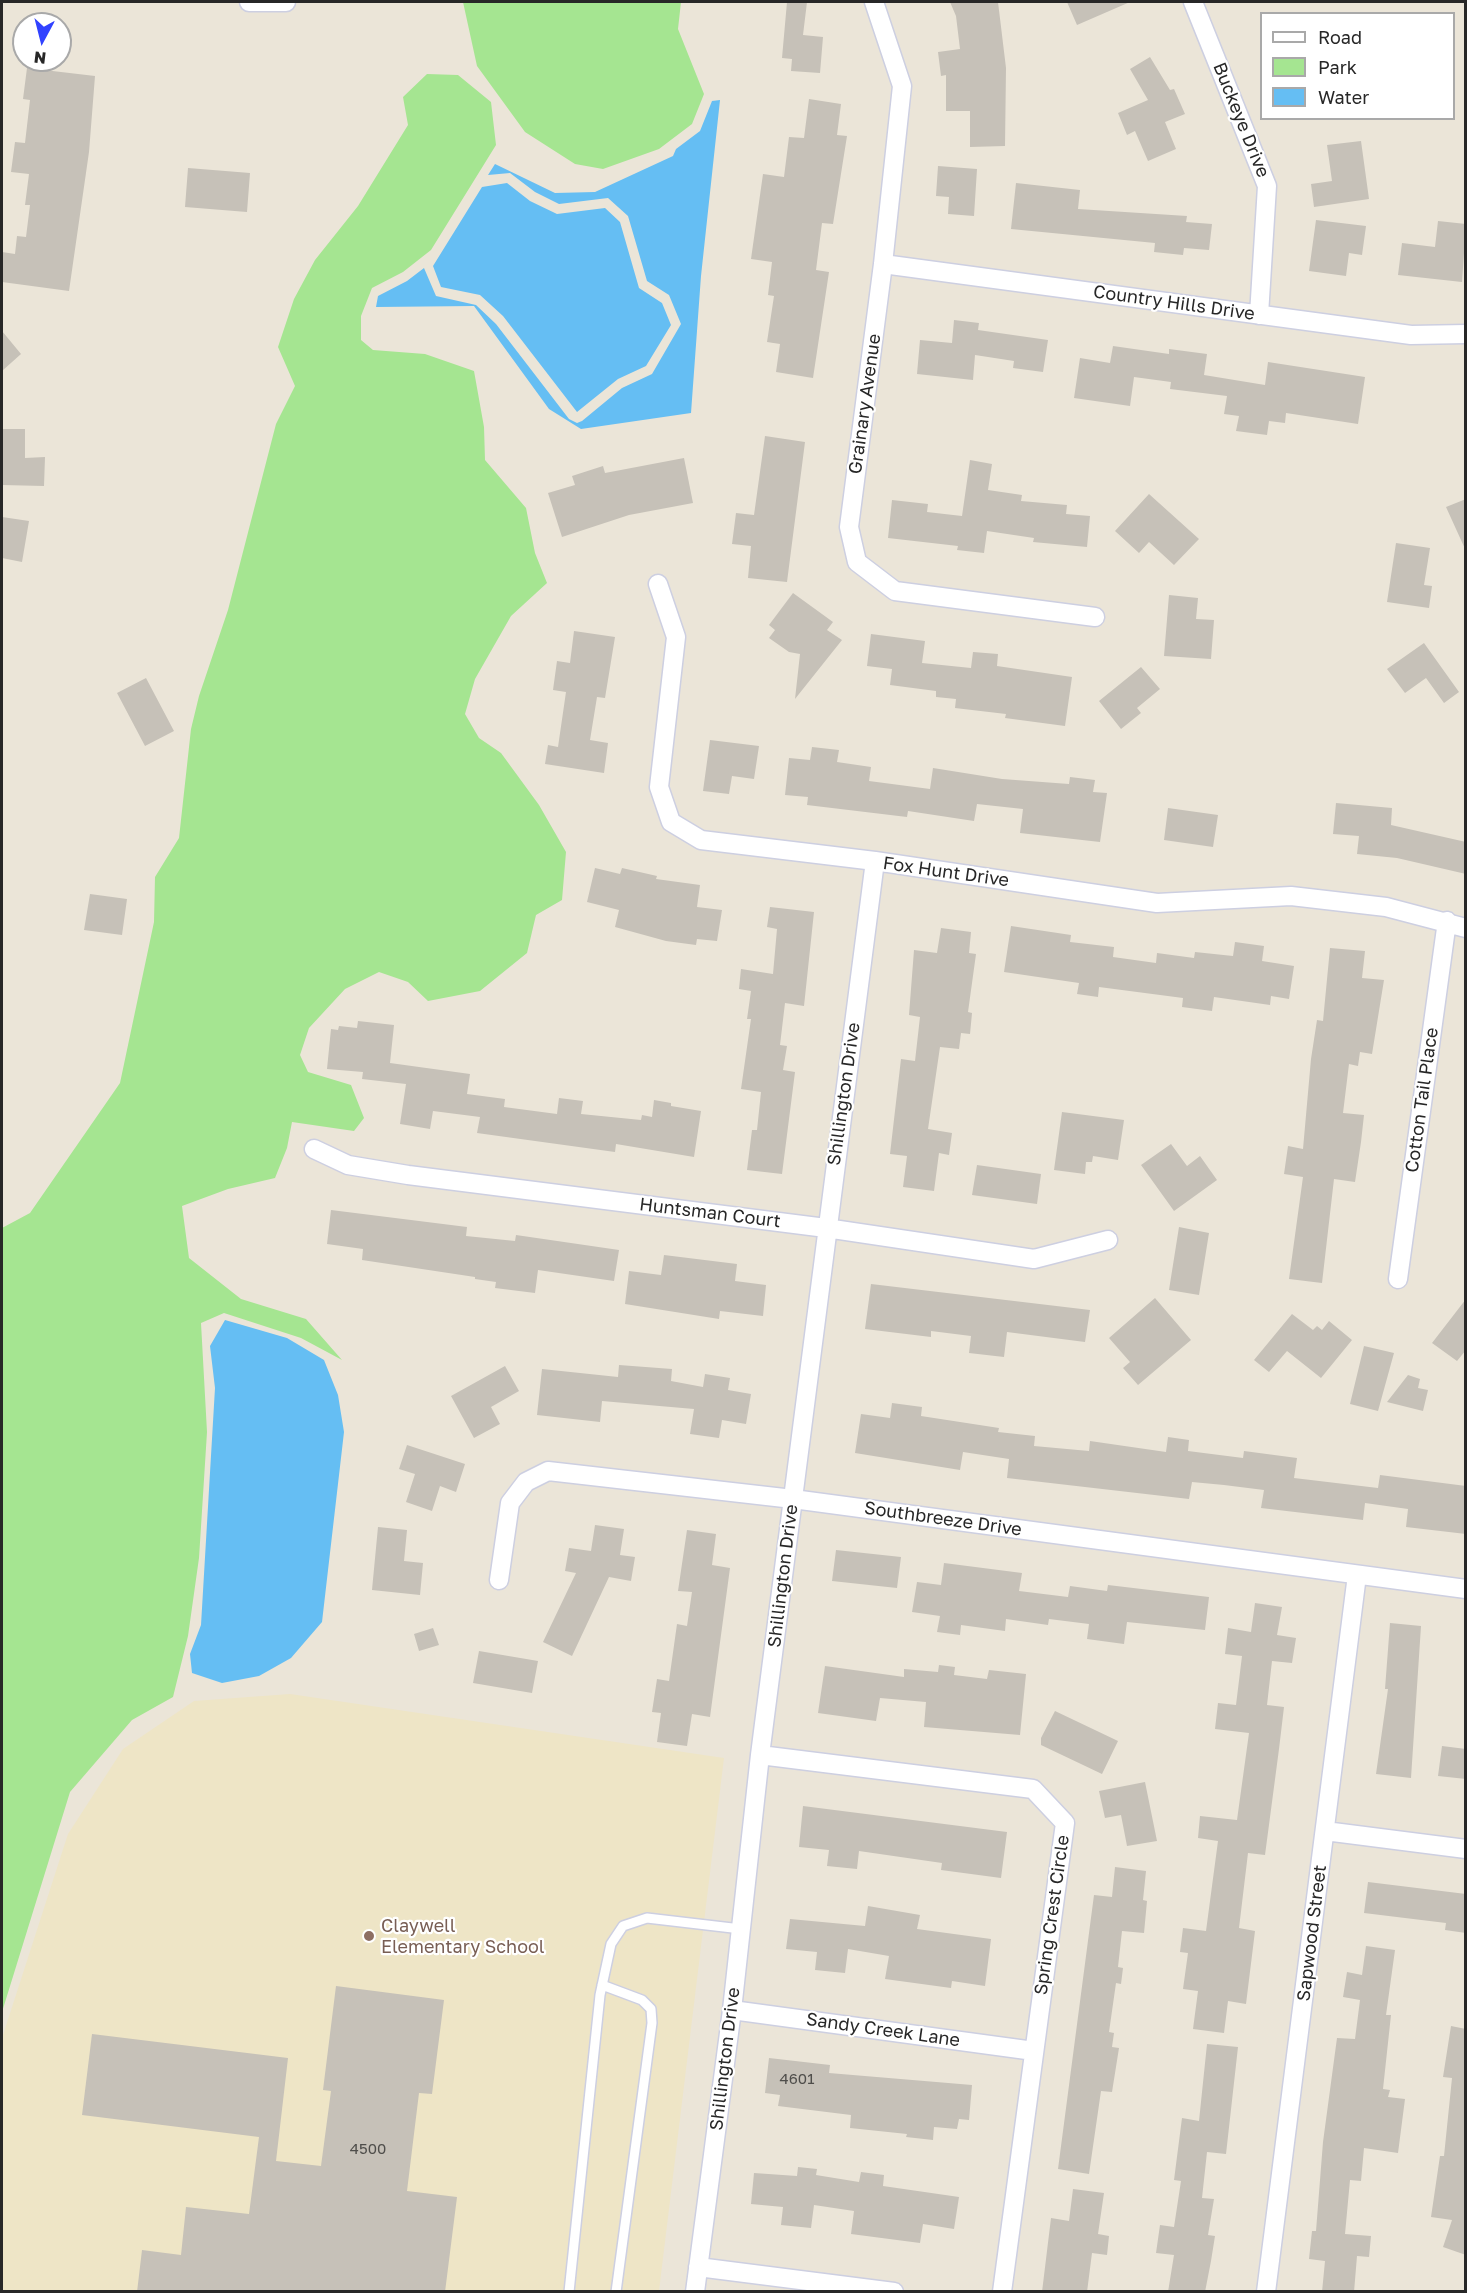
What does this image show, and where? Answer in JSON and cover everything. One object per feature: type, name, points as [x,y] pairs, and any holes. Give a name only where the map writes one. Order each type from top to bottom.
[{"type":"street","points":[[249,2],[286,2]]},
{"type":"street","name":"Grainary Avenue","points":[[874,2],[902,86],[883,264],[849,527],[857,562],[895,591],[1095,617]]},
{"type":"street","name":"Buckeye Drive","points":[[1193,2],[1267,186],[1259,315]]},
{"type":"street","name":"Country Hills Drive","points":[[883,264],[1411,335],[1466,334]]},
{"type":"street","name":"Fox Hunt Drive","points":[[658,584],[676,637],[659,787],[671,822],[701,840],[874,861],[1157,903],[1291,896],[1386,907],[1447,921],[1466,928]]},
{"type":"street","name":"Shillington Drive","points":[[695,2292],[732,2010],[760,1755],[874,861]]},
{"type":"street","name":"Cotton Tail Place","points":[[1398,1279],[1447,921]]},
{"type":"street","name":"Huntsman Court","points":[[314,1149],[348,1165],[408,1175],[826,1228],[1034,1259],[1108,1240]]},
{"type":"street","name":"Southbreeze Drive","points":[[499,1580],[510,1503],[526,1482],[548,1471],[793,1499],[1466,1589]]},
{"type":"street","name":"Sapwood Street","points":[[1266,2292],[1357,1575]]},
{"type":"street","name":"Spring Crest Circle","points":[[760,1755],[1033,1789],[1065,1823],[1002,2292]]},
{"type":"street","points":[[1324,1831],[1466,1849]]},
{"type":"street","name":"Sandy Creek Lane","points":[[732,2010],[1034,2051]]},
{"type":"street","points":[[698,2267],[894,2292]]},
{"type":"lane","points":[[569,2292],[602,1986],[611,1944],[623,1926],[647,1918],[741,1929]]},
{"type":"lane","points":[[602,1986],[642,2000],[651,2010],[652,2023],[616,2292]]},
{"type":"shaded area","name":"Claywell Elementary School","points":[[290,1694],[724,1758],[659,2291],[2,2292],[2,2038],[68,1834],[123,1749],[194,1701]]},
{"type":"green space","points":[[463,2],[681,2],[678,29],[704,94],[692,124],[659,149],[603,169],[575,164],[525,132],[477,66]]},
{"type":"green space","points":[[427,74],[458,75],[491,102],[496,145],[431,250],[403,272],[372,288],[361,316],[361,340],[373,350],[425,354],[474,371],[484,427],[485,460],[526,508],[535,553],[547,583],[511,616],[475,679],[465,714],[479,738],[501,753],[539,805],[566,852],[562,900],[536,915],[527,953],[480,991],[428,1001],[408,982],[379,972],[345,989],[309,1028],[300,1055],[308,1072],[351,1085],[364,1118],[354,1131],[292,1122],[287,1148],[275,1178],[228,1189],[182,1206],[189,1258],[241,1299],[306,1319],[342,1360],[301,1338],[224,1313],[201,1323],[207,1432],[199,1558],[188,1636],[173,1697],[132,1720],[70,1792],[2,2012],[2,1228],[30,1213],[120,1083],[154,922],[155,877],[179,838],[191,729],[199,696],[228,610],[276,424],[295,386],[278,347],[294,299],[315,260],[358,206],[408,125],[403,97]]},
{"type":"water","points":[[720,100],[701,276],[691,413],[581,429],[549,409],[474,306],[376,307],[378,296],[407,281],[424,268],[436,296],[476,305],[496,324],[569,419],[577,423],[582,421],[622,388],[652,374],[681,324],[669,295],[647,281],[628,216],[608,198],[559,204],[535,192],[510,173],[488,175],[495,164],[555,193],[595,192],[673,156],[676,149],[700,131],[712,101]]},
{"type":"water","points":[[507,183],[530,201],[557,214],[605,208],[620,222],[639,288],[662,303],[671,325],[646,366],[618,379],[577,412],[503,316],[480,295],[441,287],[433,266],[482,187]]},
{"type":"water","points":[[225,1320],[287,1338],[324,1360],[338,1395],[344,1432],[322,1622],[291,1658],[259,1676],[222,1683],[192,1673],[190,1654],[201,1625],[215,1388],[210,1346]]},
{"type":"building","points":[[787,2],[807,2],[803,35],[823,37],[820,73],[791,71],[792,59],[782,58]]},
{"type":"building","points":[[950,2],[998,2],[1006,68],[1005,146],[970,147],[970,111],[946,111],[946,75],[941,76],[938,52],[960,49],[956,16]]},
{"type":"building","points":[[1067,2],[1130,2],[1077,25]]},
{"type":"building","points":[[1150,57],[1170,90],[1174,89],[1185,114],[1165,122],[1176,149],[1148,161],[1135,131],[1127,135],[1118,113],[1148,100],[1130,69]]},
{"type":"building","points":[[26,72],[61,72],[95,76],[89,152],[69,291],[2,282],[2,252],[15,254],[17,236],[26,237],[30,205],[25,205],[29,174],[11,172],[15,142],[25,143],[30,100],[23,99]]},
{"type":"building","points":[[809,99],[841,104],[837,135],[847,136],[833,224],[822,223],[816,270],[829,272],[813,378],[776,372],[780,344],[767,342],[774,296],[768,295],[772,262],[751,259],[763,174],[784,177],[789,137],[804,138]]},
{"type":"building","points":[[1361,141],[1369,199],[1314,207],[1311,184],[1332,181],[1327,145]]},
{"type":"building","points":[[938,166],[977,169],[974,216],[948,214],[949,197],[936,196]]},
{"type":"building","points":[[188,168],[250,173],[247,212],[185,207]]},
{"type":"building","points":[[1016,183],[1080,190],[1078,209],[1187,216],[1186,222],[1212,224],[1209,250],[1184,248],[1183,255],[1154,252],[1155,243],[1011,229]]},
{"type":"building","points":[[1316,220],[1366,226],[1362,255],[1349,253],[1346,276],[1309,271]]},
{"type":"building","points":[[1438,221],[1466,224],[1462,282],[1398,275],[1402,243],[1435,247]]},
{"type":"building","points":[[954,320],[979,323],[978,330],[1048,340],[1043,372],[1013,368],[1014,361],[975,355],[973,380],[917,374],[920,340],[952,343]]},
{"type":"building","points":[[2,331],[21,354],[2,371]]},
{"type":"building","points":[[1113,346],[1169,354],[1169,349],[1207,354],[1204,375],[1265,385],[1268,362],[1365,377],[1358,424],[1286,413],[1285,423],[1269,421],[1267,435],[1236,431],[1239,416],[1224,414],[1227,396],[1170,389],[1171,382],[1134,377],[1130,406],[1074,398],[1080,358],[1110,363]]},
{"type":"building","points":[[2,429],[25,429],[25,458],[45,457],[44,486],[2,485]]},
{"type":"building","points":[[765,436],[805,442],[787,582],[748,578],[751,546],[732,544],[736,513],[754,515]]},
{"type":"building","points":[[684,458],[693,503],[629,515],[562,537],[548,493],[575,485],[572,476],[603,466],[605,473]]},
{"type":"building","points":[[970,460],[992,464],[988,490],[1022,495],[1021,501],[1067,505],[1066,514],[1090,516],[1087,547],[1033,542],[1034,538],[987,531],[984,553],[957,550],[958,546],[888,538],[892,500],[928,504],[927,512],[962,516]]},
{"type":"building","points":[[1149,494],[1199,539],[1174,565],[1149,542],[1139,553],[1115,531]]},
{"type":"building","points":[[1466,499],[1466,551],[1446,507]]},
{"type":"building","points":[[2,517],[29,521],[22,562],[2,558]]},
{"type":"building","points":[[1396,543],[1430,548],[1424,585],[1432,586],[1429,608],[1387,602]]},
{"type":"building","points":[[793,593],[833,622],[827,630],[842,640],[795,699],[800,654],[789,652],[769,638],[775,630],[769,625]]},
{"type":"building","points":[[1169,595],[1198,598],[1196,619],[1214,620],[1211,659],[1164,656]]},
{"type":"building","points":[[574,631],[615,637],[605,698],[597,697],[590,740],[608,743],[604,773],[545,764],[548,745],[558,747],[566,692],[553,690],[557,661],[570,663]]},
{"type":"building","points":[[871,634],[925,641],[922,663],[971,668],[973,652],[998,654],[997,666],[1072,677],[1065,726],[1005,718],[1006,714],[955,708],[956,699],[936,697],[936,691],[890,685],[892,669],[867,666]]},
{"type":"building","points":[[1424,643],[1459,692],[1444,703],[1426,678],[1405,693],[1387,669]]},
{"type":"building","points":[[1141,667],[1160,689],[1137,708],[1141,713],[1121,729],[1099,701]]},
{"type":"building","points":[[146,678],[174,731],[145,746],[117,693]]},
{"type":"building","points":[[710,740],[759,746],[754,779],[732,776],[729,794],[703,791]]},
{"type":"building","points":[[812,747],[839,750],[837,762],[871,767],[869,781],[930,789],[933,768],[1002,779],[1069,784],[1070,777],[1095,780],[1093,792],[1107,793],[1100,842],[1020,833],[1023,809],[977,804],[974,821],[908,811],[907,817],[807,805],[808,797],[785,795],[789,758],[810,760]]},
{"type":"building","points":[[1336,803],[1392,808],[1391,825],[1466,842],[1466,874],[1397,858],[1357,854],[1359,836],[1333,834]]},
{"type":"building","points":[[1168,808],[1218,815],[1213,847],[1164,840]]},
{"type":"building","points":[[595,868],[620,874],[622,868],[657,876],[656,879],[700,885],[697,907],[722,910],[717,941],[697,939],[696,945],[666,941],[615,927],[619,910],[587,902]]},
{"type":"building","points":[[90,894],[127,899],[122,935],[84,930]]},
{"type":"building","points":[[770,907],[814,912],[804,1006],[785,1003],[780,1045],[787,1046],[783,1070],[795,1072],[782,1174],[747,1170],[752,1130],[757,1130],[761,1092],[741,1089],[751,1019],[747,1019],[751,991],[739,989],[741,969],[773,974],[777,929],[767,927]]},
{"type":"building","points":[[1011,926],[1071,935],[1070,942],[1114,947],[1113,957],[1156,963],[1157,953],[1194,958],[1195,952],[1233,956],[1235,942],[1264,946],[1262,961],[1294,966],[1289,999],[1271,996],[1270,1005],[1214,997],[1212,1011],[1182,1007],[1183,998],[1099,987],[1098,997],[1077,994],[1079,983],[1004,972]]},
{"type":"building","points":[[941,928],[971,932],[969,953],[976,954],[968,1012],[972,1013],[970,1034],[961,1033],[959,1049],[940,1047],[928,1129],[952,1133],[949,1155],[939,1153],[934,1191],[903,1187],[907,1156],[890,1154],[901,1059],[915,1061],[920,1017],[909,1015],[914,950],[937,953]]},
{"type":"building","points":[[1330,948],[1365,951],[1362,978],[1384,980],[1372,1054],[1360,1052],[1358,1066],[1349,1064],[1343,1113],[1364,1115],[1361,1142],[1355,1182],[1334,1179],[1322,1283],[1289,1279],[1303,1177],[1284,1174],[1288,1146],[1303,1149],[1311,1059],[1317,1020],[1323,1021]]},
{"type":"building","points":[[358,1021],[394,1025],[390,1063],[470,1074],[467,1094],[505,1099],[504,1107],[557,1114],[559,1098],[583,1101],[581,1114],[641,1120],[642,1115],[652,1117],[654,1100],[671,1103],[671,1106],[701,1111],[694,1157],[616,1144],[615,1152],[477,1133],[480,1117],[433,1111],[430,1129],[400,1124],[406,1084],[362,1079],[363,1072],[327,1069],[331,1029],[338,1030],[339,1026],[357,1028]]},
{"type":"building","points":[[1062,1112],[1124,1120],[1118,1160],[1093,1156],[1092,1162],[1086,1162],[1085,1174],[1054,1170]]},
{"type":"building","points":[[1171,1144],[1187,1166],[1200,1156],[1217,1180],[1174,1211],[1141,1165]]},
{"type":"building","points":[[977,1165],[1041,1174],[1037,1204],[972,1195]]},
{"type":"building","points":[[331,1210],[467,1227],[466,1236],[515,1241],[516,1235],[619,1250],[614,1281],[538,1270],[535,1293],[495,1288],[496,1282],[475,1279],[475,1277],[362,1260],[363,1249],[327,1244]]},
{"type":"building","points":[[1179,1227],[1209,1233],[1199,1295],[1169,1290]]},
{"type":"building","points":[[664,1255],[737,1264],[735,1281],[766,1285],[763,1316],[720,1311],[719,1319],[625,1304],[629,1271],[661,1275]]},
{"type":"building","points":[[871,1284],[1090,1310],[1085,1342],[1007,1332],[1004,1357],[969,1353],[971,1336],[931,1331],[931,1337],[865,1329]]},
{"type":"building","points":[[1155,1298],[1191,1340],[1138,1385],[1123,1368],[1130,1362],[1109,1338]]},
{"type":"building","points":[[1466,1299],[1466,1350],[1457,1361],[1432,1343]]},
{"type":"building","points":[[1292,1314],[1313,1330],[1317,1326],[1322,1330],[1329,1321],[1352,1340],[1321,1378],[1287,1351],[1269,1372],[1254,1360]]},
{"type":"building","points":[[1364,1346],[1394,1353],[1378,1411],[1350,1404]]},
{"type":"building","points":[[619,1365],[672,1369],[671,1381],[703,1387],[705,1374],[730,1378],[728,1390],[751,1394],[746,1424],[722,1420],[719,1438],[690,1434],[694,1409],[602,1401],[600,1422],[537,1415],[542,1369],[618,1377]]},
{"type":"building","points":[[505,1366],[519,1391],[491,1407],[500,1424],[474,1438],[451,1396]]},
{"type":"building","points":[[1408,1375],[1420,1379],[1418,1388],[1428,1390],[1423,1411],[1387,1402]]},
{"type":"building","points":[[892,1403],[922,1407],[921,1416],[999,1428],[998,1432],[1035,1436],[1034,1446],[1089,1451],[1090,1441],[1166,1452],[1168,1437],[1189,1440],[1188,1451],[1243,1458],[1244,1451],[1297,1458],[1294,1478],[1378,1488],[1380,1475],[1466,1486],[1466,1534],[1406,1527],[1408,1509],[1365,1503],[1363,1520],[1261,1508],[1264,1490],[1192,1482],[1189,1499],[1007,1478],[1009,1459],[963,1452],[960,1470],[855,1453],[861,1414],[890,1418]]},
{"type":"building","points":[[407,1445],[465,1464],[456,1492],[440,1486],[432,1511],[406,1502],[415,1474],[399,1469]]},
{"type":"building","points":[[595,1525],[624,1529],[620,1555],[635,1557],[631,1581],[609,1577],[572,1656],[543,1642],[576,1573],[565,1571],[569,1548],[591,1551]]},
{"type":"building","points":[[378,1527],[407,1530],[404,1561],[423,1563],[420,1595],[372,1590]]},
{"type":"building","points":[[687,1530],[716,1534],[712,1565],[730,1568],[710,1717],[692,1714],[687,1746],[657,1742],[661,1713],[652,1712],[657,1679],[669,1681],[677,1624],[687,1626],[692,1592],[678,1591]]},
{"type":"building","points":[[836,1550],[901,1557],[897,1588],[832,1581]]},
{"type":"building","points":[[944,1563],[1022,1573],[1019,1591],[1068,1597],[1070,1586],[1107,1591],[1108,1585],[1209,1597],[1205,1630],[1127,1622],[1124,1644],[1087,1639],[1089,1624],[1049,1619],[1048,1625],[1006,1619],[1005,1631],[961,1625],[960,1635],[937,1632],[940,1616],[912,1612],[917,1582],[941,1585]]},
{"type":"building","points":[[1255,1603],[1282,1607],[1277,1635],[1296,1638],[1292,1663],[1272,1661],[1267,1705],[1284,1707],[1279,1749],[1265,1855],[1248,1853],[1239,1928],[1255,1931],[1246,2004],[1228,2001],[1224,2033],[1193,2029],[1198,1991],[1183,1989],[1188,1953],[1180,1952],[1183,1928],[1206,1931],[1218,1841],[1198,1838],[1200,1816],[1237,1820],[1249,1733],[1215,1729],[1218,1703],[1236,1705],[1242,1656],[1225,1654],[1228,1628],[1251,1632]]},
{"type":"building","points":[[1390,1623],[1421,1626],[1411,1778],[1376,1774],[1388,1689],[1385,1689]]},
{"type":"building","points":[[433,1628],[439,1645],[419,1651],[414,1634]]},
{"type":"building","points":[[479,1651],[538,1661],[532,1693],[473,1683]]},
{"type":"building","points":[[939,1665],[955,1667],[954,1675],[987,1679],[989,1670],[1026,1674],[1020,1735],[924,1727],[926,1702],[880,1698],[876,1721],[818,1713],[825,1666],[904,1677],[904,1669],[938,1672]]},
{"type":"building","points":[[1055,1711],[1118,1741],[1102,1774],[1041,1745],[1041,1738]]},
{"type":"building","points":[[1442,1746],[1466,1749],[1466,1779],[1438,1776]]},
{"type":"building","points":[[1145,1782],[1157,1841],[1127,1846],[1121,1815],[1105,1818],[1099,1791]]},
{"type":"building","points":[[803,1806],[1007,1832],[1001,1878],[941,1870],[942,1863],[859,1851],[857,1869],[827,1866],[829,1850],[799,1847]]},
{"type":"building","points":[[1115,1867],[1146,1871],[1143,1900],[1147,1901],[1144,1933],[1122,1931],[1118,1967],[1123,1968],[1121,1984],[1116,1983],[1109,2032],[1114,2033],[1112,2047],[1119,2048],[1112,2092],[1101,2091],[1089,2174],[1058,2169],[1094,1895],[1112,1897]]},
{"type":"building","points":[[1368,1882],[1466,1894],[1466,1933],[1445,1930],[1446,1923],[1364,1913]]},
{"type":"building","points":[[868,1906],[920,1915],[917,1929],[991,1939],[985,1986],[952,1981],[951,1988],[885,1979],[889,1956],[848,1949],[845,1973],[815,1970],[817,1952],[786,1949],[790,1919],[865,1926]]},
{"type":"building","points":[[1366,1946],[1395,1950],[1386,2015],[1391,2015],[1383,2089],[1390,2090],[1388,2097],[1405,2099],[1398,2153],[1364,2148],[1361,2181],[1350,2180],[1345,2234],[1371,2236],[1369,2257],[1357,2256],[1354,2292],[1322,2292],[1325,2261],[1309,2259],[1312,2231],[1316,2231],[1323,2142],[1337,2038],[1355,2039],[1360,2000],[1343,1997],[1347,1972],[1362,1975]]},
{"type":"building","name":"Claywell Elementary School","points":[[336,1986],[444,2000],[432,2094],[419,2093],[407,2191],[457,2197],[445,2292],[137,2292],[142,2250],[181,2255],[186,2207],[249,2214],[259,2137],[82,2115],[92,2034],[288,2058],[276,2161],[321,2166],[331,2091],[323,2090]]},
{"type":"building","points":[[1451,2026],[1466,2029],[1466,2255],[1443,2247],[1452,2220],[1431,2217],[1440,2156],[1444,2156],[1452,2078],[1443,2077]]},
{"type":"building","points":[[1207,2044],[1238,2047],[1226,2154],[1207,2152],[1202,2198],[1214,2199],[1208,2235],[1215,2236],[1205,2292],[1168,2292],[1174,2255],[1156,2253],[1160,2225],[1174,2227],[1181,2181],[1174,2180],[1182,2118],[1199,2121]]},
{"type":"building","points":[[769,2058],[830,2065],[829,2073],[972,2085],[969,2120],[959,2119],[957,2129],[934,2127],[933,2140],[906,2137],[907,2134],[850,2128],[851,2115],[778,2106],[780,2095],[765,2093]]},
{"type":"building","points":[[798,2167],[817,2169],[816,2175],[859,2182],[861,2172],[884,2175],[883,2186],[959,2197],[954,2229],[923,2224],[920,2243],[851,2234],[854,2211],[814,2205],[811,2228],[781,2225],[783,2207],[751,2204],[754,2173],[797,2176]]},
{"type":"building","points":[[1073,2189],[1104,2193],[1098,2234],[1109,2236],[1107,2255],[1092,2253],[1087,2292],[1042,2292],[1051,2218],[1069,2221]]},
{"type":"place","name":"Claywell Elementary School","points":[[369,1936]]}]
